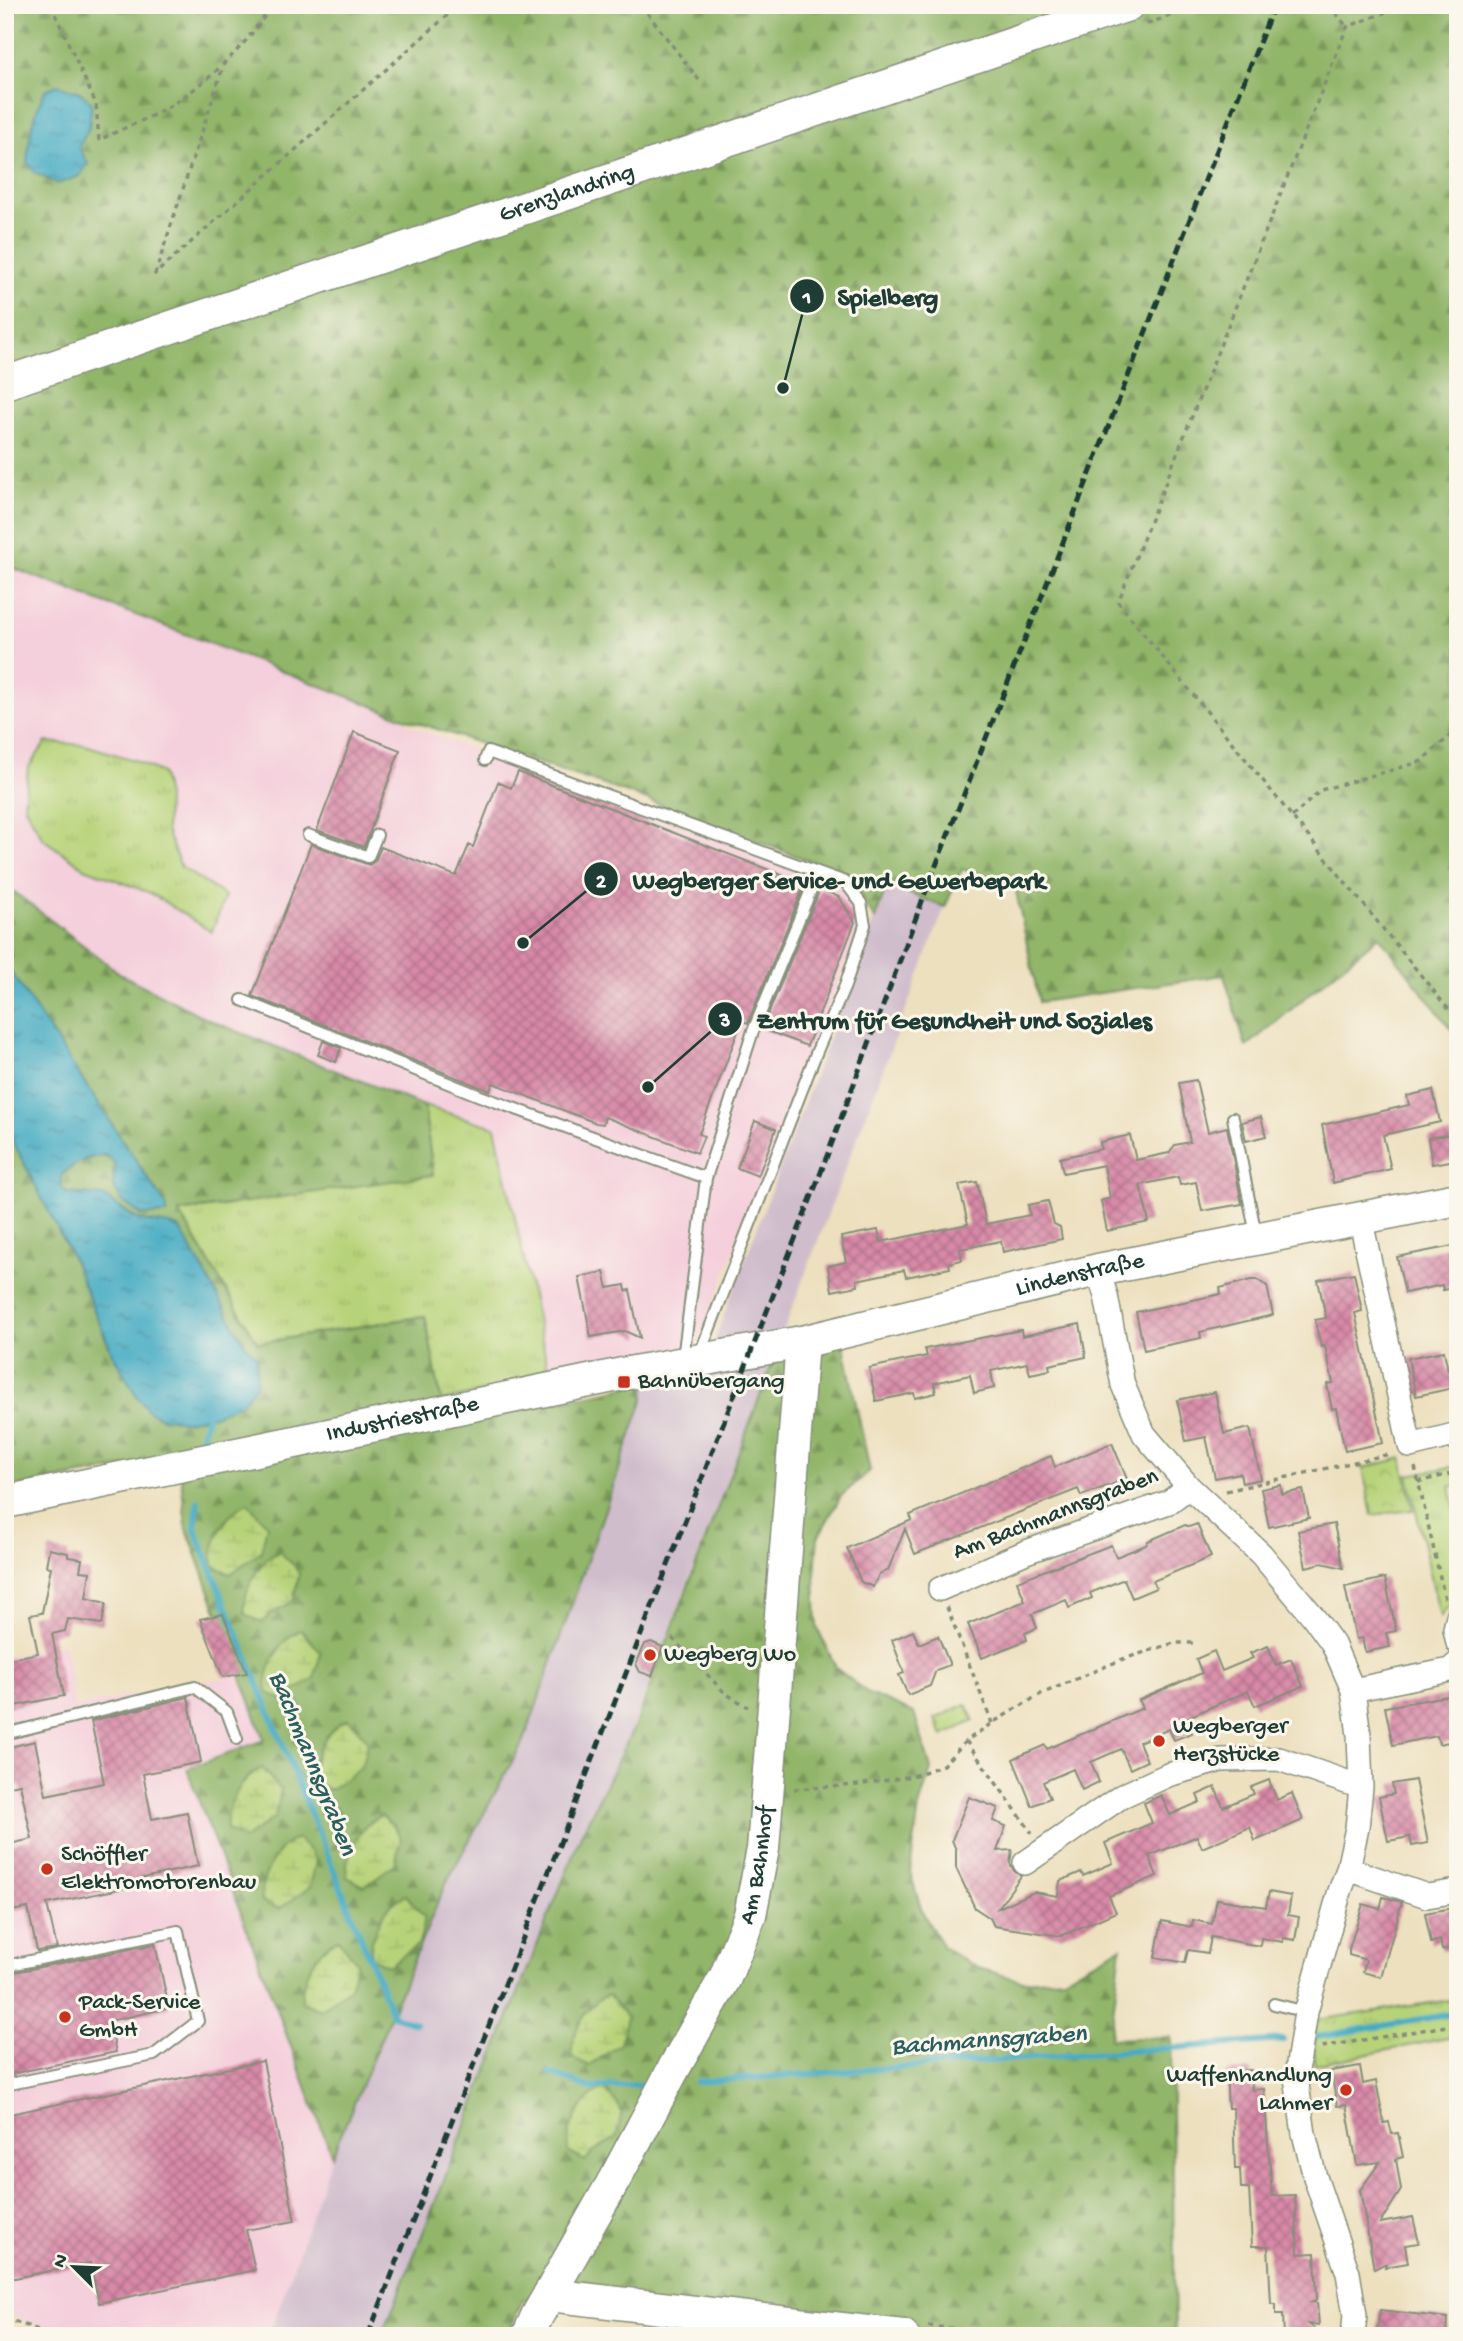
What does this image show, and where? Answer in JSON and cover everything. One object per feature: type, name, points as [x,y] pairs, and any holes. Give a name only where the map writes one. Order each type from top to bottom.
[{"type":"street","name":"Grenzlandring","points":[[5,383],[1128,5]]},
{"type":"street","name":"Lindenstraße","points":[[802,1342],[1098,1270],[1458,1199]]},
{"type":"street","points":[[1360,1217],[1410,1448],[1458,1434]]},
{"type":"street","name":"Am Bachmannsgraben","points":[[1098,1270],[1123,1385],[1144,1434],[1195,1492],[1261,1554],[1312,1615],[1333,1644],[1353,1690],[1359,1735],[1361,1787],[1357,1828],[1348,1869],[1306,2012],[1296,2077],[1304,2134],[1315,2177],[1348,2273],[1355,2315],[1353,2336]]},
{"type":"street","name":"Industriestraße","points":[[5,1502],[623,1374],[802,1342]]},
{"type":"street","name":"Am Bahnhof","points":[[528,2336],[725,1978],[750,1915],[763,1850],[802,1342]]},
{"type":"street","name":"Am Bachmannsgraben","points":[[940,1589],[1026,1552],[1195,1492]]},
{"type":"street","points":[[1452,1612],[1458,1643]]},
{"type":"street","points":[[1353,1690],[1450,1670],[1458,1662]]},
{"type":"street","points":[[1034,1857],[1122,1796],[1168,1775],[1222,1760],[1279,1759],[1361,1787]]},
{"type":"street","points":[[1348,1869],[1427,1896],[1458,1891]]},
{"type":"street","points":[[549,2295],[904,2336]]},
{"type":"lane","points":[[485,760],[488,752],[845,882],[860,903],[865,925],[845,986],[689,1363]]},
{"type":"lane","points":[[308,835],[368,857],[377,835]]},
{"type":"lane","points":[[689,1363],[706,1178],[753,1031],[818,873]]},
{"type":"lane","points":[[242,1000],[481,1096],[706,1178]]},
{"type":"lane","points":[[1233,1118],[1256,1239]]},
{"type":"lane","points":[[5,1734],[195,1687],[227,1713],[237,1739]]},
{"type":"lane","points":[[5,1966],[178,1931],[198,2021],[154,2055],[5,2085]]},
{"type":"lane","points":[[1274,2004],[1306,2012]]},
{"type":"path","points":[[51,5],[96,104],[99,140],[166,108],[200,86],[256,31],[272,5]]},
{"type":"path","points":[[225,61],[155,274],[458,5]]},
{"type":"path","points":[[641,5],[699,80]]},
{"type":"path","points":[[1329,5],[1347,27]]},
{"type":"path","points":[[1405,5],[1347,27],[1118,602],[1458,1021]]},
{"type":"path","points":[[1292,817],[1321,790],[1420,762],[1458,729]]},
{"type":"path","points":[[1195,1492],[1410,1448],[1452,1612]]},
{"type":"path","points":[[1418,1482],[1458,1472]]},
{"type":"path","points":[[940,1589],[992,1723]]},
{"type":"path","points":[[672,1638],[725,1693],[773,1723]]},
{"type":"path","points":[[789,1790],[913,1776],[943,1765],[967,1741],[1041,1694],[1124,1659],[1174,1643],[1193,1643]]},
{"type":"path","points":[[967,1741],[1034,1857]]},
{"type":"path","points":[[1299,2052],[1458,2024]]},
{"type":"path","points":[[5,2318],[55,2336]]},
{"type":"shaded area","points":[[5,565],[404,718],[405,724],[840,885],[856,904],[860,926],[697,1347],[550,1377],[495,1127],[424,1106],[209,1020],[121,975],[5,885]]},
{"type":"shaded area","points":[[887,885],[945,907],[635,1721],[581,1835],[503,2336],[269,2336],[332,2156],[445,1885],[525,1738],[644,1398],[645,1383],[704,1368]]},
{"type":"shaded area","points":[[65,1644],[75,1707],[240,1675],[265,1740],[187,1769],[332,2156],[269,2336],[67,2336],[5,2314],[5,1657]]},
{"type":"green space","points":[[5,5],[1458,5],[1458,1038],[1379,936],[1246,1047],[1224,975],[1039,1002],[1015,886],[962,869],[945,907],[887,885],[875,919],[847,875],[634,795],[404,718],[5,565]]},
{"type":"green space","points":[[46,742],[85,745],[137,761],[162,773],[167,797],[166,831],[181,867],[225,896],[212,932],[150,893],[85,868],[43,839],[24,805],[28,768]]},
{"type":"green space","points":[[5,885],[122,975],[209,1020],[424,1106],[433,1175],[179,1212],[258,1343],[425,1316],[446,1426],[645,1383],[644,1398],[525,1738],[445,1885],[332,2156],[187,1769],[264,1740],[186,1526],[179,1457],[5,1489],[5,1126],[72,1257],[112,1353],[137,1396],[257,1357],[246,1346],[170,1225],[140,1221],[103,1196],[66,1193],[61,1187],[61,1176],[76,1164],[105,1155],[115,1164],[113,1175],[142,1215],[167,1214],[167,1207],[5,963]]},
{"type":"green space","points":[[424,1106],[495,1127],[550,1377],[441,1401],[425,1316],[258,1343],[179,1212],[231,1205],[430,1153]]},
{"type":"green space","points":[[838,1318],[870,1471],[841,1496],[818,1537],[815,1573],[817,1627],[836,1668],[869,1694],[914,1713],[931,1769],[919,1807],[910,1872],[922,1912],[943,1947],[978,1968],[1023,1981],[1064,1978],[1121,1947],[1110,2039],[1171,2037],[1175,2336],[787,2336],[550,2307],[523,2299],[507,2336],[382,2336],[581,1835],[637,1721],[777,1351]]},
{"type":"green space","points":[[1402,1458],[1413,1510],[1372,1515],[1363,1468]]},
{"type":"green space","points":[[1458,1466],[1458,1485],[1450,1487],[1458,1523],[1458,1595],[1440,1617],[1408,1475]]},
{"type":"green space","points":[[248,1503],[267,1525],[261,1552],[230,1574],[213,1565],[214,1547],[226,1520]]},
{"type":"green space","points":[[279,1552],[294,1565],[299,1574],[293,1601],[269,1615],[262,1623],[245,1614],[246,1596],[258,1569]]},
{"type":"green space","points":[[301,1630],[321,1652],[314,1679],[291,1693],[284,1701],[267,1692],[268,1674],[280,1647]]},
{"type":"green space","points":[[966,1704],[974,1721],[943,1736],[935,1719]]},
{"type":"green space","points":[[348,1719],[368,1741],[361,1768],[330,1790],[313,1781],[314,1763],[326,1736]]},
{"type":"green space","points":[[262,1768],[281,1790],[275,1817],[244,1839],[227,1830],[231,1803],[247,1778]]},
{"type":"green space","points":[[382,1815],[401,1838],[395,1864],[364,1886],[347,1877],[348,1859],[360,1833]]},
{"type":"green space","points":[[297,1838],[316,1861],[310,1887],[279,1909],[262,1901],[266,1873],[282,1848]]},
{"type":"green space","points":[[406,1895],[425,1918],[419,1944],[388,1966],[371,1958],[375,1930],[391,1905]]},
{"type":"green space","points":[[338,1939],[357,1962],[350,1988],[320,2010],[302,2002],[304,1984],[316,1957]]},
{"type":"green space","points":[[608,1995],[627,2017],[620,2044],[589,2066],[572,2057],[574,2039],[586,2012]]},
{"type":"green space","points":[[1458,1999],[1458,2061],[1453,2037],[1314,2065],[1315,2020]]},
{"type":"green space","points":[[603,2089],[622,2112],[616,2138],[592,2153],[585,2161],[568,2152],[569,2134],[582,2107],[595,2093]]},
{"type":"water","points":[[57,85],[80,92],[92,103],[89,128],[79,147],[88,164],[80,176],[58,184],[35,173],[27,163],[30,135],[41,99],[45,90]]},
{"type":"water","points":[[5,963],[167,1207],[167,1214],[141,1215],[122,1201],[113,1186],[115,1164],[105,1155],[76,1164],[61,1176],[61,1187],[66,1193],[103,1196],[140,1221],[180,1229],[246,1346],[257,1357],[256,1385],[242,1403],[215,1415],[185,1421],[162,1418],[148,1411],[112,1353],[72,1257],[5,1126]]},
{"type":"building","points":[[354,732],[400,750],[364,847],[317,830]]},
{"type":"building","points":[[518,772],[805,884],[748,1023],[742,1021],[699,1134],[704,1136],[697,1153],[605,1117],[603,1124],[596,1123],[493,1083],[490,1091],[252,996],[311,844],[369,865],[375,861],[381,847],[456,876],[469,845],[473,847],[498,782],[511,788]]},
{"type":"building","points":[[820,889],[839,897],[855,922],[807,1046],[762,1029]]},
{"type":"building","points":[[323,1041],[341,1048],[336,1062],[318,1055]]},
{"type":"building","points":[[1196,1080],[1208,1132],[1227,1127],[1242,1204],[1202,1211],[1196,1182],[1180,1185],[1178,1177],[1140,1185],[1149,1222],[1107,1231],[1101,1201],[1110,1198],[1104,1165],[1063,1173],[1060,1158],[1101,1149],[1100,1142],[1130,1135],[1136,1160],[1169,1153],[1175,1145],[1190,1142],[1179,1083]]},
{"type":"building","points":[[1433,1090],[1440,1122],[1383,1135],[1391,1169],[1333,1183],[1322,1125],[1409,1105],[1407,1096]]},
{"type":"building","points":[[1261,1117],[1266,1136],[1246,1141],[1242,1122]]},
{"type":"building","points":[[755,1121],[776,1129],[758,1176],[737,1168]]},
{"type":"building","points":[[1451,1134],[1456,1160],[1432,1164],[1428,1138]]},
{"type":"building","points":[[977,1182],[986,1224],[1030,1215],[1028,1205],[1048,1201],[1054,1224],[1060,1227],[1062,1239],[1003,1252],[1001,1241],[960,1249],[962,1260],[949,1263],[950,1268],[906,1277],[904,1270],[857,1280],[858,1286],[832,1291],[828,1266],[846,1262],[841,1237],[878,1230],[881,1242],[968,1224],[959,1185]]},
{"type":"building","points":[[1458,1245],[1458,1287],[1443,1290],[1442,1285],[1405,1293],[1397,1257]]},
{"type":"building","points":[[604,1272],[608,1288],[625,1285],[626,1291],[630,1290],[640,1338],[625,1331],[591,1337],[579,1277]]},
{"type":"building","points":[[1354,1273],[1362,1311],[1355,1313],[1383,1443],[1345,1451],[1336,1408],[1332,1409],[1327,1384],[1333,1383],[1325,1346],[1321,1347],[1315,1320],[1326,1318],[1318,1280]]},
{"type":"building","points":[[1257,1280],[1267,1286],[1273,1315],[1200,1332],[1201,1338],[1144,1350],[1136,1312],[1221,1294],[1220,1288]]},
{"type":"building","points":[[1080,1324],[1086,1357],[1049,1365],[1050,1370],[1030,1374],[1027,1363],[991,1371],[994,1388],[974,1393],[970,1375],[934,1383],[936,1393],[915,1398],[914,1393],[876,1401],[869,1368],[927,1356],[925,1349],[1021,1330],[1022,1336]]},
{"type":"building","points":[[1444,1351],[1448,1370],[1458,1368],[1458,1387],[1416,1396],[1408,1358]]},
{"type":"building","points":[[1215,1392],[1224,1434],[1250,1428],[1261,1479],[1242,1483],[1240,1473],[1215,1478],[1206,1437],[1186,1441],[1177,1400]]},
{"type":"building","points":[[1112,1443],[1127,1479],[1081,1496],[1078,1489],[915,1554],[905,1529],[888,1570],[879,1574],[873,1587],[861,1582],[847,1548],[912,1520],[910,1515],[1051,1456],[1055,1467]]},
{"type":"building","points":[[1281,1485],[1282,1494],[1303,1490],[1309,1518],[1269,1527],[1261,1489]]},
{"type":"building","points":[[1197,1524],[1211,1557],[1153,1581],[1156,1588],[1132,1598],[1124,1579],[1090,1593],[1092,1598],[1069,1608],[1066,1600],[1032,1614],[1037,1628],[1025,1633],[1027,1640],[982,1658],[968,1624],[1025,1601],[1017,1581],[1111,1545],[1116,1557],[1185,1525],[1189,1527]]},
{"type":"building","points":[[1334,1524],[1343,1568],[1322,1563],[1306,1567],[1298,1531]]},
{"type":"building","points":[[49,1549],[68,1553],[68,1557],[82,1559],[80,1571],[90,1572],[86,1598],[106,1603],[102,1624],[68,1619],[65,1631],[52,1634],[64,1696],[5,1708],[5,1660],[38,1653],[30,1615],[42,1613],[51,1567],[46,1566]]},
{"type":"building","points":[[1385,1578],[1396,1631],[1386,1633],[1390,1647],[1365,1652],[1362,1638],[1356,1639],[1345,1587]]},
{"type":"building","points":[[223,1614],[247,1673],[223,1677],[200,1619]]},
{"type":"building","points":[[913,1631],[919,1644],[938,1636],[950,1665],[936,1670],[930,1686],[908,1695],[899,1675],[904,1673],[892,1640]]},
{"type":"building","name":"Wegberg Wo","points":[[651,1642],[663,1647],[652,1676],[640,1672],[636,1664],[645,1644]]},
{"type":"building","points":[[1268,1646],[1276,1665],[1291,1659],[1303,1686],[1255,1706],[1248,1691],[1186,1718],[1192,1733],[1174,1740],[1169,1729],[1139,1742],[1147,1761],[1130,1769],[1121,1749],[1091,1762],[1099,1782],[1082,1790],[1073,1769],[1043,1782],[1050,1798],[1032,1806],[1013,1759],[1045,1745],[1047,1749],[1143,1708],[1139,1700],[1202,1673],[1196,1659],[1214,1651],[1222,1671],[1253,1658],[1250,1653]]},
{"type":"building","points":[[1458,1694],[1458,1740],[1439,1744],[1437,1736],[1393,1745],[1385,1707]]},
{"type":"building","points":[[188,1697],[201,1762],[143,1774],[152,1819],[187,1812],[198,1866],[143,1878],[144,1884],[47,1904],[57,1948],[37,1951],[28,1908],[5,1912],[5,1845],[32,1839],[20,1784],[5,1787],[5,1748],[35,1741],[46,1795],[104,1783],[91,1721]]},
{"type":"building","points":[[1269,1780],[1277,1800],[1292,1793],[1303,1820],[1255,1841],[1250,1827],[1202,1848],[1197,1836],[1149,1856],[1157,1876],[1109,1896],[1116,1912],[1061,1936],[994,1926],[990,1918],[975,1908],[956,1868],[956,1850],[952,1840],[969,1797],[998,1808],[993,1821],[1006,1826],[997,1851],[1012,1850],[1010,1863],[1014,1871],[1021,1876],[998,1908],[1034,1892],[1058,1896],[1060,1881],[1081,1872],[1083,1876],[1113,1863],[1105,1843],[1152,1823],[1144,1803],[1161,1795],[1170,1815],[1200,1802],[1197,1795],[1215,1787],[1223,1807],[1254,1794],[1251,1787]]},
{"type":"building","points":[[1415,1780],[1428,1843],[1412,1846],[1410,1837],[1388,1841],[1379,1797],[1394,1794],[1392,1784]]},
{"type":"building","points":[[1269,1892],[1291,1896],[1288,1915],[1299,1917],[1295,1940],[1283,1938],[1283,1942],[1261,1938],[1260,1946],[1211,1937],[1208,1953],[1188,1950],[1185,1963],[1155,1957],[1162,1921],[1192,1927],[1193,1920],[1212,1924],[1217,1899],[1266,1907]]},
{"type":"building","points":[[1383,1897],[1402,1902],[1381,1977],[1363,1972],[1366,1960],[1349,1955],[1349,1949],[1363,1904],[1380,1909]]},
{"type":"building","points":[[1458,1907],[1458,1947],[1442,1950],[1440,1940],[1431,1943],[1425,1913]]},
{"type":"building","name":"Pack-Service GmbH","points":[[155,1944],[169,2008],[109,2021],[116,2052],[5,2075],[5,1974]]},
{"type":"building","points":[[263,2061],[295,2221],[246,2230],[255,2270],[99,2303],[90,2263],[5,2280],[5,2115]]},
{"type":"building","points":[[1360,2066],[1363,2084],[1376,2081],[1384,2123],[1389,2122],[1392,2134],[1398,2133],[1403,2157],[1396,2159],[1401,2190],[1380,2223],[1413,2217],[1419,2243],[1405,2245],[1408,2263],[1385,2267],[1386,2263],[1374,2269],[1360,2190],[1380,2162],[1357,2165],[1346,2105],[1337,2106],[1331,2071]]},
{"type":"building","points":[[1251,2070],[1252,2090],[1264,2089],[1272,2196],[1295,2195],[1298,2254],[1315,2253],[1317,2299],[1311,2302],[1317,2303],[1319,2325],[1309,2324],[1323,2336],[1284,2336],[1283,2314],[1276,2314],[1276,2304],[1271,2304],[1268,2246],[1252,2246],[1249,2188],[1241,2188],[1240,2169],[1235,2169],[1233,2108],[1228,2108],[1226,2072]]},
{"type":"building","points":[[1380,2310],[1448,2318],[1447,2336],[1387,2336],[1387,2333],[1377,2332]]},
{"type":"waterway","name":"Bachmannsgraben","points":[[200,1444],[208,1412]]},
{"type":"waterway","name":"Bachmannsgraben","points":[[198,1502],[195,1529],[393,2016],[415,2023]]},
{"type":"waterway","name":"Bachmannsgraben","points":[[1317,2037],[1458,2013]]},
{"type":"waterway","name":"Bachmannsgraben","points":[[697,2082],[1283,2040]]},
{"type":"waterway","name":"Bachmannsgraben","points":[[550,2073],[590,2088],[649,2084]]},
{"type":"railway","points":[[368,2336],[818,1180],[924,896],[1274,5]]},
{"type":"place","name":"Spielberg","points":[[783,388]]},
{"type":"place","name":"Wegberger Service- und Gewerbepark","points":[[523,943]]},
{"type":"place","name":"Zentrum für Gesundheit und Soziales","points":[[648,1087]]},
{"type":"place","name":"Bahnübergang","points":[[624,1382]]},
{"type":"place","name":"Wegberg Wo","points":[[650,1655]]},
{"type":"place","name":"Wegberger Herzstücke","points":[[1159,1741]]},
{"type":"place","name":"Schöffler Elektromotorenbau","points":[[47,1869]]},
{"type":"place","name":"Pack-Service GmbH","points":[[65,2017]]},
{"type":"place","name":"Waffenhandlung Lahmer","points":[[1346,2090]]}]
